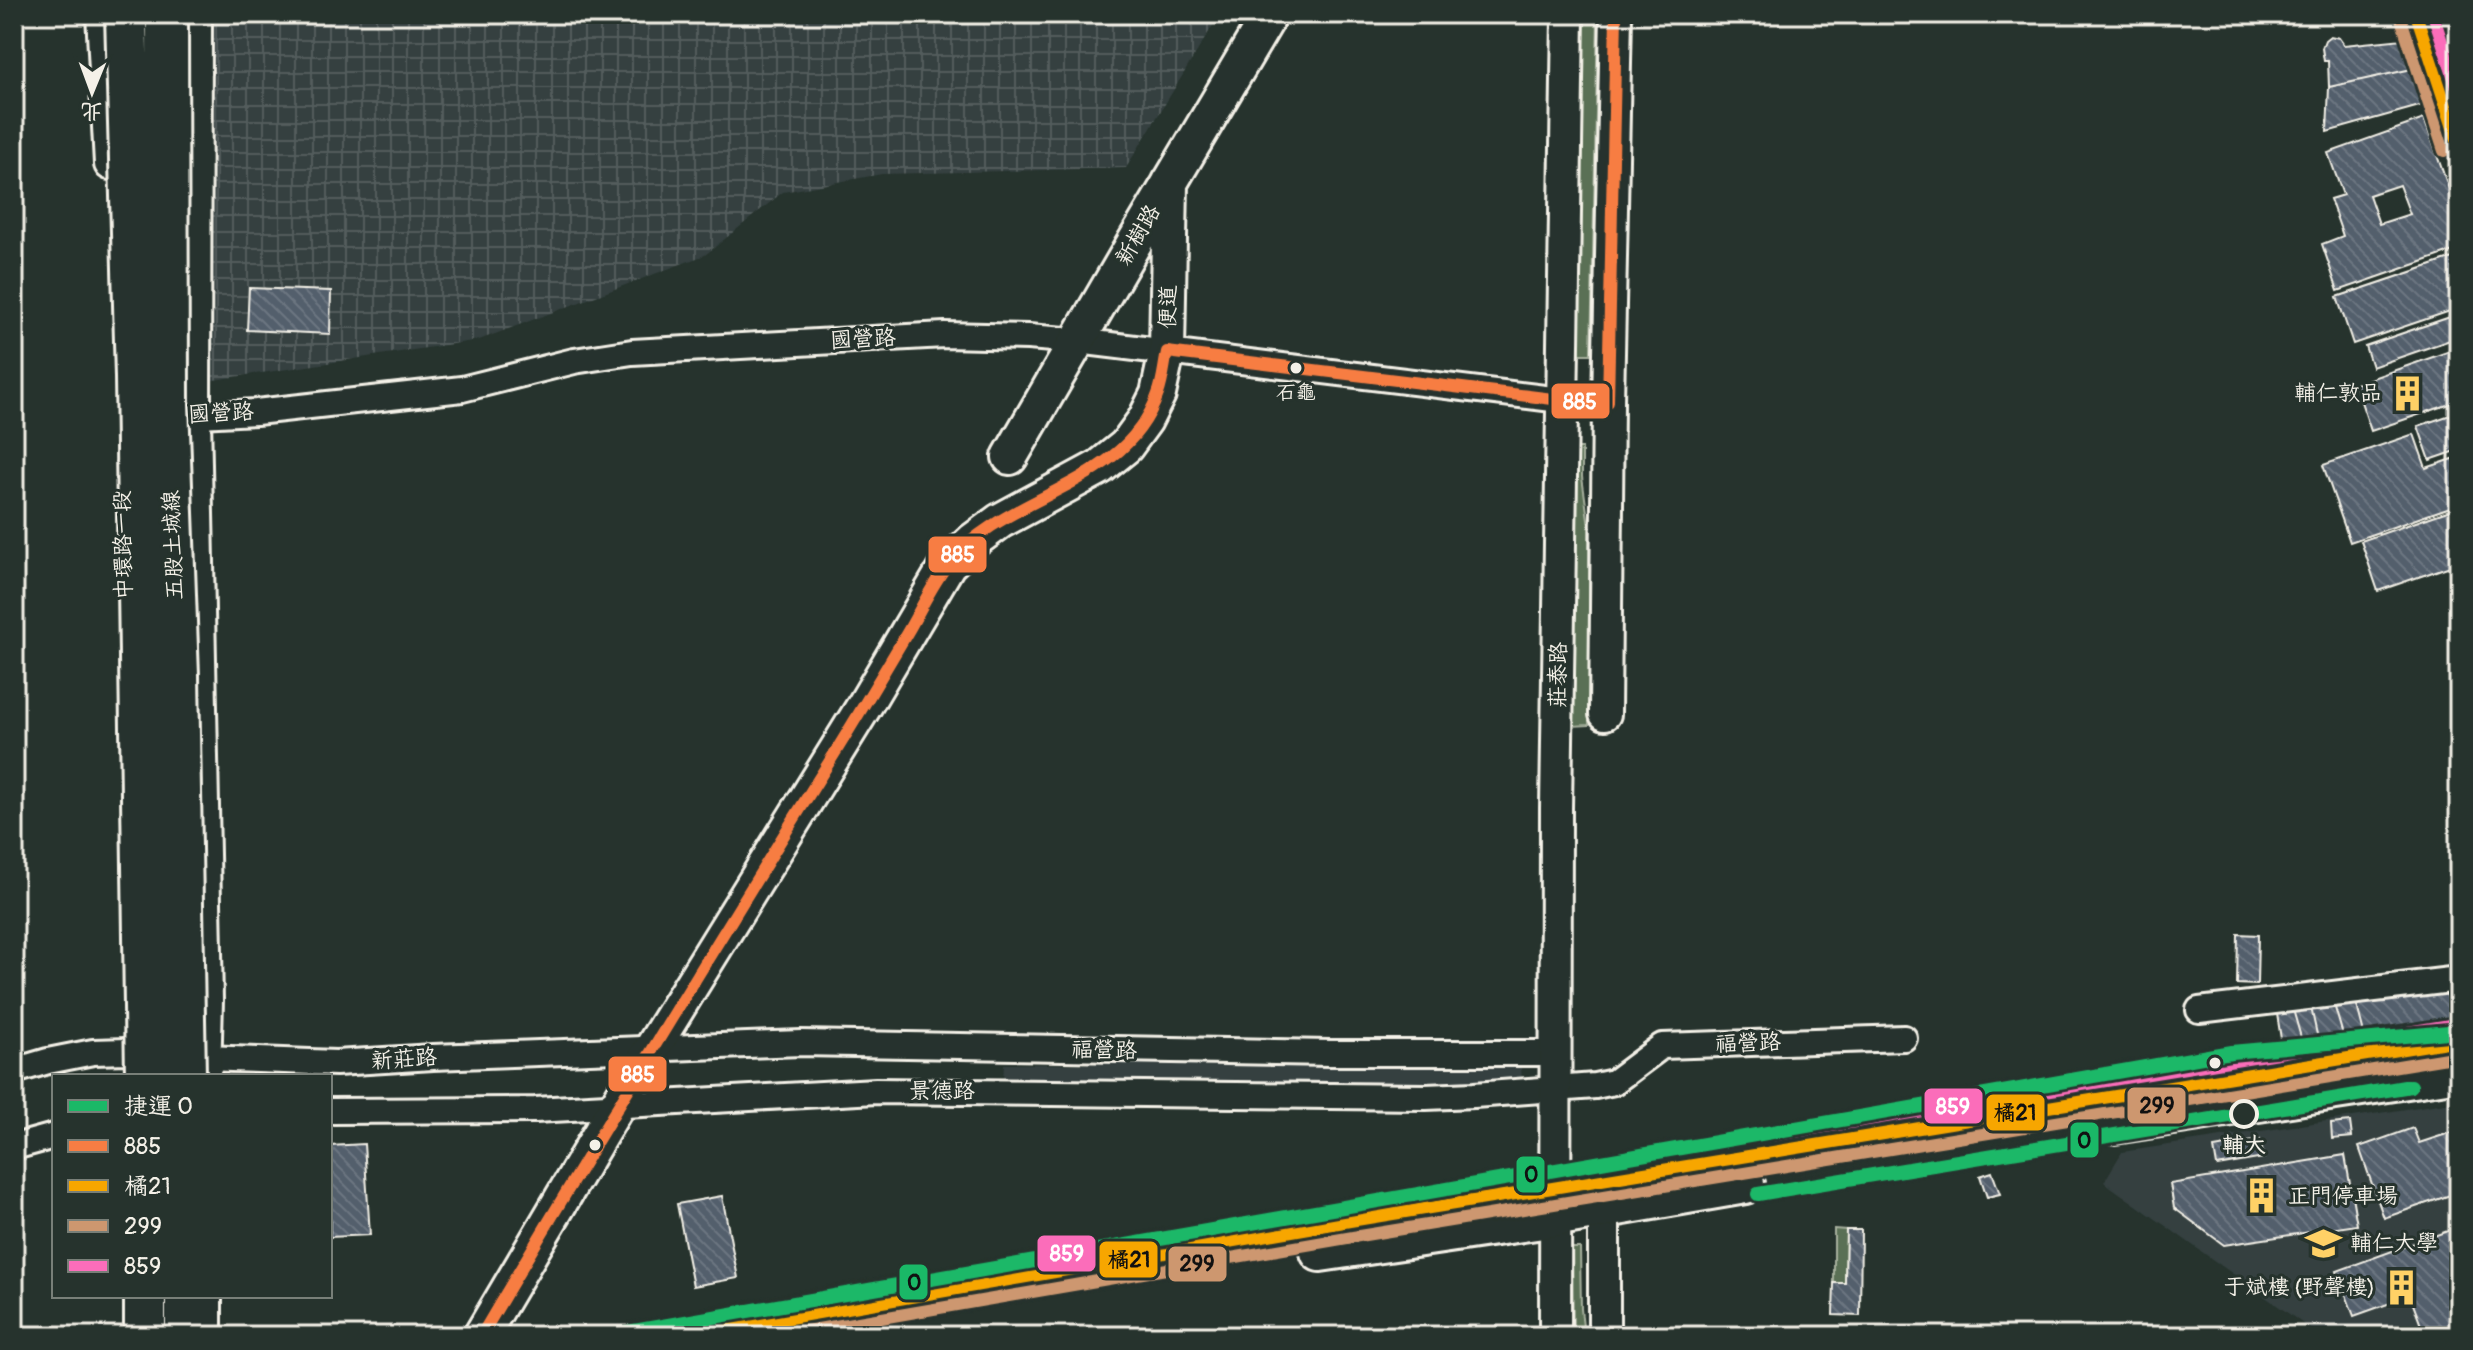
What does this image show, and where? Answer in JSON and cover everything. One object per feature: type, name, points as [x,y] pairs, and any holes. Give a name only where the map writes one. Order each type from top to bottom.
[{"type":"highway","name":"五股土城線","points":[[126,14],[135,346],[134,1068]]},
{"type":"highway","name":"五股土城線","points":[[167,14],[168,404],[198,1070]]},
{"type":"highway","points":[[145,1298],[145,1336]]},
{"type":"highway","points":[[186,1298],[186,1336]]},
{"type":"main road","name":"新樹路","points":[[1010,457],[1270,14]]},
{"type":"main road","name":"便道","points":[[652,1048],[858,717],[948,564],[1000,521],[1100,467],[1126,446],[1145,420],[1158,394],[1167,352],[1170,182]]},
{"type":"main road","points":[[1604,1192],[1712,1163],[2459,1040]]},
{"type":"main road","points":[[481,1336],[652,1048]]},
{"type":"main road","points":[[821,1336],[1604,1192],[2129,1121],[2459,1071]]},
{"type":"main road","points":[[686,1336],[996,1280],[1554,1202]]},
{"type":"street","name":"中環路一段","points":[[102,14],[120,415],[134,1068]]},
{"type":"street","points":[[196,14],[195,416],[207,1000],[198,1070]]},
{"type":"street","name":"莊泰路","points":[[1555,1336],[1556,808],[1568,14]]},
{"type":"street","points":[[1605,714],[1616,14]]},
{"type":"street","points":[[2416,14],[2459,146]]},
{"type":"street","name":"國營路","points":[[120,415],[195,416],[451,391],[574,361],[632,352],[945,335],[1078,341],[1561,400],[1608,402]]},
{"type":"street","points":[[126,712],[201,713]]},
{"type":"street","points":[[128,809],[136,789],[150,773],[166,769],[182,772],[195,788],[202,815]]},
{"type":"street","points":[[2199,1010],[2459,979]]},
{"type":"street","name":"福營路","points":[[1555,1088],[1614,1082],[1662,1046],[1904,1038]]},
{"type":"street","name":"福營路","points":[[652,1048],[801,1043],[1345,1053],[1555,1053]]},
{"type":"street","name":"新莊路","points":[[14,1071],[93,1052],[134,1068],[198,1070],[652,1048]]},
{"type":"street","name":"景德路","points":[[332,1111],[535,1110],[876,1091],[1426,1097],[1555,1088]]},
{"type":"street","points":[[14,1147],[52,1137]]},
{"type":"street","points":[[1604,1192],[1604,1336]]},
{"type":"street","points":[[129,1298],[129,1336]]},
{"type":"street","points":[[206,1298],[206,1336]]},
{"type":"shaded area","points":[[183,14],[1220,14],[1126,168],[882,174],[783,192],[705,255],[479,340],[188,384]]},
{"type":"shaded area","points":[[1004,1064],[1521,1064],[1522,1084],[1512,1087],[1003,1082]]},
{"type":"shaded area","name":"輔仁大學","points":[[2459,1101],[2459,1336],[2320,1336],[2104,1182],[2122,1152]]},
{"type":"green space","points":[[1582,14],[1598,14],[1591,354],[1575,354]]},
{"type":"green space","points":[[1575,448],[1582,448],[1582,477],[1589,526],[1589,725],[1572,726]]},
{"type":"green space","points":[[1834,1229],[1846,1230],[1845,1283],[1834,1283]]},
{"type":"green space","points":[[1572,1248],[1580,1248],[1584,1336],[1573,1336]]},
{"type":"building","points":[[2330,36],[2339,38],[2344,45],[2403,39],[2412,69],[2329,87],[2328,61],[2324,61],[2322,48]]},
{"type":"building","points":[[2412,69],[2423,105],[2327,132],[2329,87]]},
{"type":"building","points":[[2424,119],[2459,217],[2459,249],[2338,291],[2322,244],[2343,236],[2330,199],[2343,195],[2328,153]],"holes":[[[2399,185],[2410,214],[2379,224],[2369,195]]]},
{"type":"building","points":[[2459,256],[2459,308],[2353,344],[2337,297]]},
{"type":"building","points":[[249,288],[331,291],[330,334],[247,330]]},
{"type":"building","points":[[2459,314],[2459,337],[2372,367],[2365,346]]},
{"type":"building","name":"輔仁敦品","points":[[2459,348],[2459,401],[2371,431],[2355,384]]},
{"type":"building","points":[[2459,412],[2459,450],[2430,460],[2418,426]]},
{"type":"building","points":[[2414,434],[2426,468],[2459,457],[2459,504],[2350,542],[2323,465]]},
{"type":"building","points":[[2459,507],[2459,563],[2378,591],[2361,541]]},
{"type":"building","points":[[2238,934],[2258,935],[2257,985],[2237,984]]},
{"type":"building","points":[[2457,987],[2459,1019],[2455,1020],[2445,989]]},
{"type":"building","points":[[2445,989],[2455,1020],[2364,1033],[2355,998]]},
{"type":"building","points":[[2355,998],[2364,1033],[2343,1035],[2333,1001]]},
{"type":"building","points":[[2333,1001],[2343,1035],[2318,1039],[2310,1003]]},
{"type":"building","points":[[2310,1003],[2318,1039],[2302,1041],[2292,1006]]},
{"type":"building","points":[[2292,1006],[2302,1041],[2282,1045],[2276,1008]]},
{"type":"building","points":[[2118,1069],[2120,1076],[2102,1079],[2101,1071]]},
{"type":"building","points":[[2350,1122],[2352,1137],[2332,1139],[2331,1124]]},
{"type":"building","points":[[2413,1128],[2419,1143],[2459,1130],[2459,1192],[2384,1218],[2359,1147]]},
{"type":"building","points":[[2260,1140],[2264,1158],[2217,1166],[2214,1148]]},
{"type":"building","points":[[364,1144],[370,1235],[332,1237],[332,1146]]},
{"type":"building","name":"正門停車場","points":[[2345,1155],[2357,1225],[2224,1245],[2174,1208],[2170,1184]]},
{"type":"building","points":[[1992,1172],[2000,1194],[1987,1197],[1980,1176]]},
{"type":"building","points":[[722,1196],[738,1278],[693,1286],[677,1204]]},
{"type":"building","name":"于斌樓 (野聲樓)","points":[[2453,1229],[2459,1244],[2459,1264],[2454,1266],[2459,1279],[2459,1336],[2425,1336],[2410,1296],[2354,1316],[2337,1271]]},
{"type":"building","points":[[1846,1230],[1861,1230],[1860,1316],[1833,1315],[1834,1283],[1845,1283]]},
{"type":"metro line","name":"O","points":[[605,1336],[2231,1052],[2459,1031]]},
{"type":"metro line","name":"O","points":[[1758,1194],[2411,1086]]},
{"type":"transit line","name":"885","points":[[1167,352],[1561,400],[1608,402],[1616,14]]},
{"type":"transit line","name":"橘21","points":[[2416,14],[2459,146]]},
{"type":"transit line","name":"859","points":[[2433,14],[2459,94]]},
{"type":"transit line","name":"299","points":[[2401,19],[2444,151]]},
{"type":"transit line","name":"885","points":[[481,1336],[942,572],[972,540],[1001,520],[1092,471],[1119,451],[1142,426],[1158,394],[1167,352]]},
{"type":"transit line","name":"859","points":[[683,1320],[1348,1205],[2456,1024]]},
{"type":"transit line","name":"橘21","points":[[686,1336],[1350,1221],[2459,1040]]},
{"type":"transit line","name":"299","points":[[777,1336],[1353,1237],[2459,1056]]},
{"type":"place","name":"石龜","points":[[1296,368]]},
{"type":"place","name":"輔仁敦品","points":[[2408,393]]},
{"type":"place","name":"輔大","points":[[2244,1114]]},
{"type":"place","name":"正門停車場","points":[[2262,1196]]},
{"type":"place","name":"輔仁大學","points":[[2324,1243]]},
{"type":"place","name":"于斌樓 (野聲樓)","points":[[2401,1287]]}]
